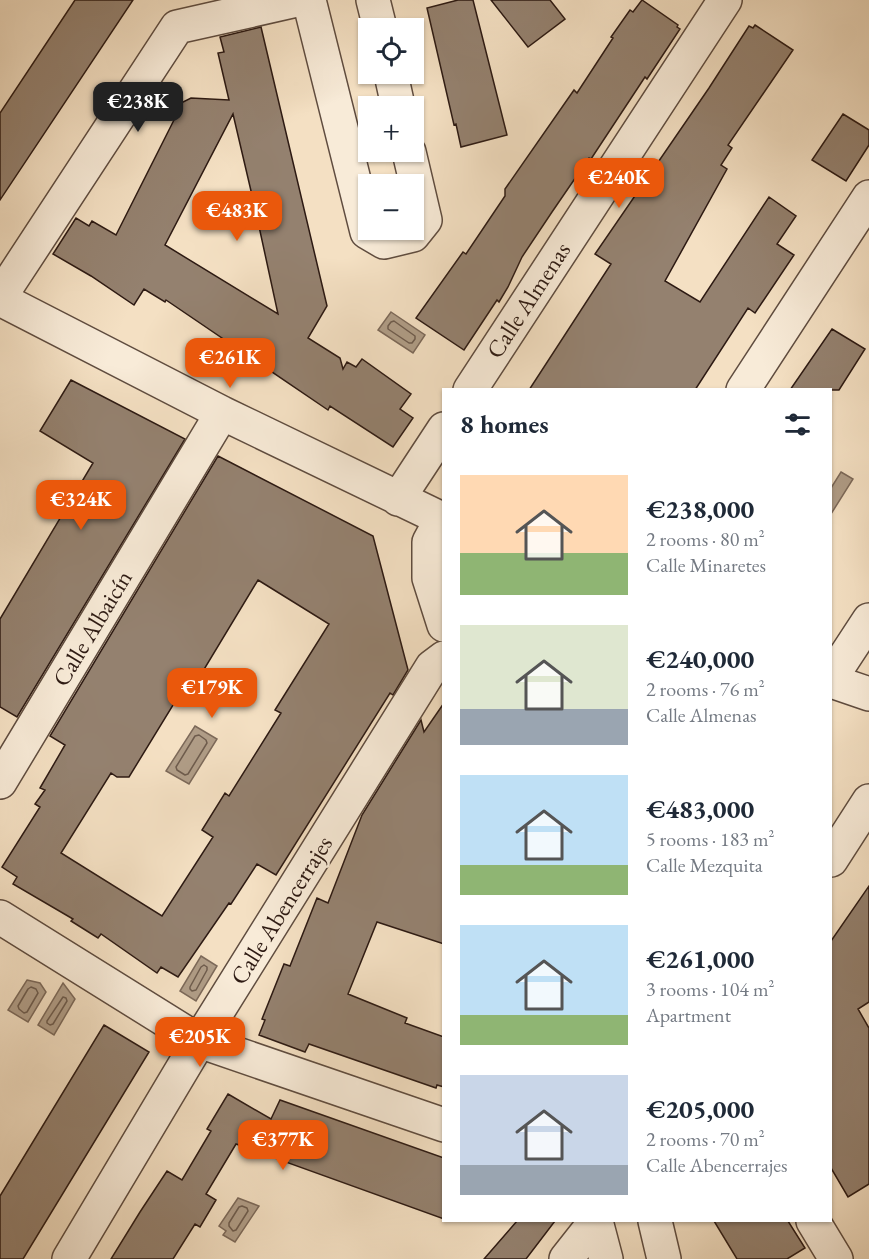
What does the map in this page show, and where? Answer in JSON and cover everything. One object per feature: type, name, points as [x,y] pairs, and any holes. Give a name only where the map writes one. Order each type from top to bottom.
[{"type":"street","points":[[297,0],[177,27],[0,298],[222,413],[442,519]]},
{"type":"street","points":[[309,0],[367,232],[384,242],[413,235],[426,220],[412,162]]},
{"type":"street","points":[[373,0],[378,18]]},
{"type":"street","name":"Calle Almenas","points":[[471,388],[725,0]]},
{"type":"street","points":[[744,388],[869,197]]},
{"type":"street","name":"Calle Albaicín","points":[[0,782],[222,413]]},
{"type":"street","points":[[398,499],[442,432]]},
{"type":"street","points":[[442,521],[429,542],[429,578],[442,619]]},
{"type":"street","points":[[832,678],[869,620]]},
{"type":"street","name":"Calle Abencerrajes","points":[[69,1259],[199,1041],[432,667],[442,660]]},
{"type":"street","points":[[832,680],[869,694]]},
{"type":"street","points":[[832,858],[869,801]]},
{"type":"street","points":[[0,917],[199,1041],[442,1124]]},
{"type":"street","points":[[567,1259],[595,1222]]},
{"type":"street","points":[[596,1222],[606,1259]]},
{"type":"street","points":[[655,1222],[664,1259]]},
{"type":"street","points":[[814,1222],[836,1259]]},
{"type":"water","points":[[391,312],[425,335],[413,353],[378,330]]},
{"type":"water","points":[[841,472],[853,479],[832,512],[832,486]]},
{"type":"water","points":[[195,726],[217,739],[189,784],[166,771]]},
{"type":"water","points":[[201,956],[217,966],[196,1001],[180,991]]},
{"type":"water","points":[[27,980],[40,983],[46,992],[28,1022],[8,1010]]},
{"type":"water","points":[[63,983],[75,999],[54,1035],[38,1025]]},
{"type":"water","points":[[238,1198],[259,1206],[235,1242],[223,1235],[226,1231],[219,1226]]},
{"type":"building","points":[[75,0],[133,0],[0,200],[0,113]]},
{"type":"building","points":[[458,0],[473,0],[507,135],[461,147],[427,8]]},
{"type":"building","points":[[491,0],[550,0],[565,19],[528,47]]},
{"type":"building","points":[[642,0],[678,25],[680,29],[552,212],[522,257],[499,302],[497,300],[464,350],[416,318],[463,252],[466,254],[505,196],[505,189],[574,90],[577,93],[630,10],[633,12]]},
{"type":"building","points":[[755,25],[793,50],[728,145],[732,148],[721,165],[727,169],[665,281],[700,302],[769,197],[796,216],[777,244],[794,255],[755,313],[748,308],[696,388],[530,388],[611,264],[595,254],[749,26],[753,28]]},
{"type":"building","points":[[261,27],[327,306],[308,338],[340,358],[343,369],[347,362],[356,367],[362,359],[411,394],[400,409],[413,418],[393,447],[330,406],[328,410],[166,300],[165,302],[144,289],[134,305],[53,254],[76,218],[89,226],[92,221],[116,235],[181,103],[191,98],[229,100],[218,53],[224,52],[220,37]],"holes":[[[233,114],[278,314],[165,245]]]},
{"type":"building","points":[[843,114],[869,130],[869,145],[846,181],[812,160]]},
{"type":"building","points":[[832,329],[865,349],[839,390],[791,388]]},
{"type":"building","points":[[71,380],[185,439],[17,717],[0,707],[0,619],[93,463],[40,431]]},
{"type":"building","points":[[218,456],[373,536],[408,670],[393,695],[390,693],[276,875],[257,864],[178,977],[161,967],[157,973],[101,934],[98,938],[71,921],[73,919],[13,884],[17,877],[2,867],[40,807],[35,804],[45,790],[40,788],[65,745],[50,736]],"holes":[[[258,580],[329,624],[275,710],[281,713],[229,796],[225,793],[202,830],[213,837],[162,916],[61,853],[111,773],[117,777],[129,777],[184,687],[191,691]]]},
{"type":"building","points":[[442,706],[442,943],[377,922],[348,994],[407,1018],[405,1023],[442,1036],[442,1086],[437,1085],[436,1088],[309,1044],[305,1052],[259,1035],[265,1020],[262,1019],[284,964],[290,966],[317,898],[328,903],[362,815],[421,720],[424,732]]},
{"type":"building","points":[[869,886],[869,1002],[858,1009],[869,1028],[869,1184],[848,1197],[832,1170],[832,940]]},
{"type":"building","points":[[104,1025],[149,1052],[23,1259],[0,1259],[0,1196]]},
{"type":"building","points":[[228,1094],[271,1119],[280,1100],[442,1157],[442,1218],[236,1144],[206,1194],[216,1200],[200,1227],[195,1224],[173,1259],[111,1259],[167,1171],[182,1180],[211,1131],[207,1129]]},
{"type":"building","points":[[516,1222],[554,1222],[526,1259],[484,1259]]},
{"type":"building","points":[[715,1222],[789,1222],[805,1248],[787,1259],[737,1259]]}]
